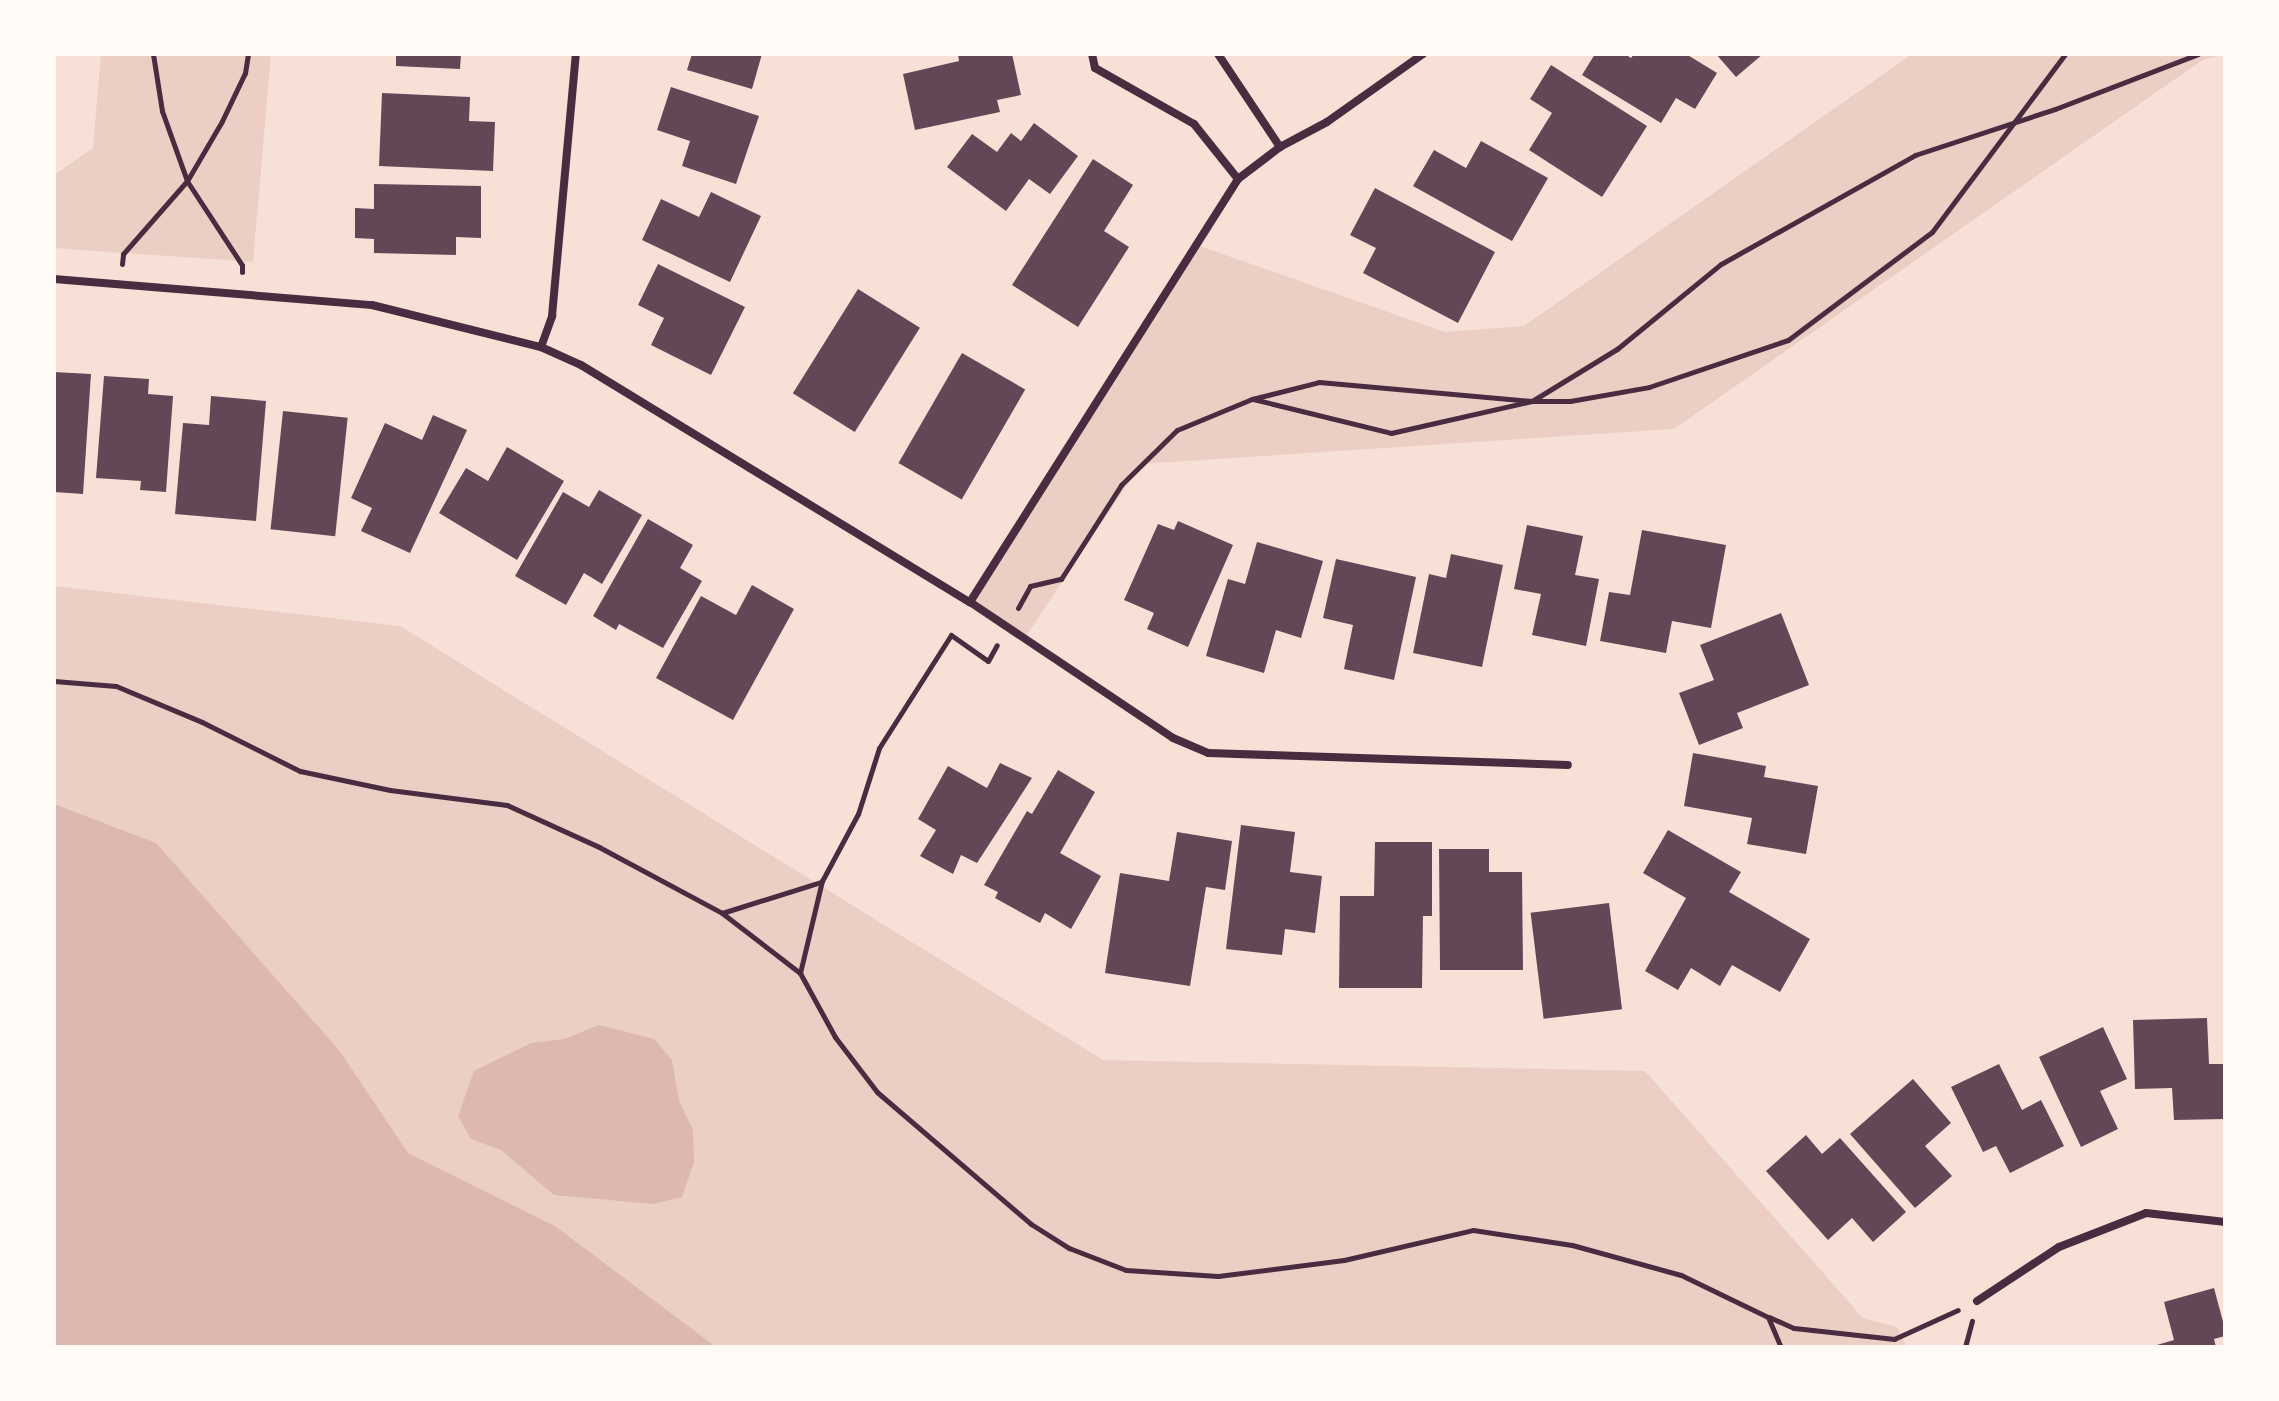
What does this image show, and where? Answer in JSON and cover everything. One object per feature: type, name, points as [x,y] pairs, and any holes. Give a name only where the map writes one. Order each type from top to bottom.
[{"type":"street","points":[[541,347],[552,316],[576,54]]},
{"type":"street","points":[[1092,54],[1095,68],[1194,124],[1238,179]]},
{"type":"street","points":[[1218,54],[1280,147]]},
{"type":"street","points":[[970,602],[1238,179],[1280,147],[1327,122],[1423,54]]},
{"type":"street","points":[[54,279],[372,305],[541,347],[581,365],[970,602],[1173,738],[1208,753],[1568,765]]},
{"type":"street","points":[[1977,1301],[2059,1247],[2146,1213],[2225,1222]]},
{"type":"path","points":[[153,54],[162,111],[187,181],[242,265]]},
{"type":"path","points":[[123,254],[187,181],[222,121],[245,73],[248,54]]},
{"type":"path","points":[[800,973],[822,881],[858,814],[879,748],[951,635],[988,661],[1030,586],[1061,579],[1121,485],[1177,430],[1252,399],[1319,382],[1532,401],[1570,401],[1649,387],[1788,340],[1932,232],[2021,117],[2065,54]]},
{"type":"path","points":[[1252,399],[1391,433],[1532,401],[1617,349],[1721,264],[1915,155],[2021,117],[2055,109],[2198,54]]},
{"type":"path","points":[[54,681],[116,686],[202,722],[300,771],[390,790],[507,805],[599,847],[722,913],[800,973],[835,1037],[877,1092],[1031,1224],[1069,1248],[1126,1270],[1218,1276],[1344,1260],[1473,1230],[1572,1245],[1681,1275],[1794,1328],[1894,1339],[1977,1301]]},
{"type":"path","points":[[722,913],[822,881]]},
{"type":"path","points":[[1768,1317],[1781,1347]]},
{"type":"shaded area","points":[[101,54],[271,54],[253,262],[54,248],[54,175],[93,148]]},
{"type":"shaded area","points":[[1912,54],[2223,54],[2201,61],[1674,429],[1141,464],[1024,639],[970,602],[1197,245],[1445,332],[1524,326]]},
{"type":"shaded area","points":[[54,586],[400,626],[1103,1060],[1645,1071],[1863,1318],[1897,1327],[1907,1347],[54,1347]]},
{"type":"shaded area","points":[[54,804],[156,843],[339,1050],[408,1153],[555,1226],[716,1347],[54,1347]]},
{"type":"shaded area","points":[[599,1025],[654,1039],[672,1060],[679,1101],[693,1130],[694,1162],[682,1197],[653,1204],[554,1195],[501,1150],[471,1139],[458,1116],[474,1071],[531,1043],[564,1039]]},
{"type":"building","points":[[396,54],[461,54],[460,69],[396,66]]},
{"type":"building","points":[[692,54],[762,54],[752,89],[687,70]]},
{"type":"building","points":[[958,54],[1012,54],[1021,95],[997,100],[1000,112],[915,130],[903,74],[959,61]]},
{"type":"building","points":[[1595,54],[1625,54],[1631,58],[1634,54],[1686,54],[1717,73],[1695,109],[1676,98],[1661,123],[1582,75]]},
{"type":"building","points":[[1716,54],[1763,54],[1736,77]]},
{"type":"building","points":[[1551,65],[1647,126],[1602,197],[1529,150],[1552,113],[1530,99]]},
{"type":"building","points":[[671,87],[759,116],[736,184],[682,166],[690,141],[657,130]]},
{"type":"building","points":[[382,93],[470,97],[469,121],[495,122],[493,171],[379,166]]},
{"type":"building","points":[[1034,123],[1078,156],[1050,194],[1029,179],[1006,211],[947,167],[972,134],[997,152],[1011,133],[1021,141]]},
{"type":"building","points":[[1481,141],[1548,178],[1512,241],[1413,186],[1434,150],[1466,168]]},
{"type":"building","points":[[1093,159],[1133,185],[1104,231],[1129,247],[1078,327],[1012,285]]},
{"type":"building","points":[[374,184],[481,186],[481,238],[456,237],[456,255],[374,253],[374,239],[355,238],[355,208],[374,209]]},
{"type":"building","points":[[1375,188],[1495,252],[1458,323],[1363,273],[1376,248],[1350,235]]},
{"type":"building","points":[[711,192],[761,216],[730,282],[642,240],[661,199],[699,217]]},
{"type":"building","points":[[658,264],[745,307],[711,375],[651,345],[664,318],[638,305]]},
{"type":"building","points":[[858,289],[920,328],[855,432],[793,393]]},
{"type":"building","points":[[962,353],[1025,389],[962,499],[898,463]]},
{"type":"building","points":[[54,372],[91,374],[83,494],[54,492]]},
{"type":"building","points":[[104,376],[149,379],[148,394],[173,396],[166,492],[140,490],[141,481],[96,478]]},
{"type":"building","points":[[211,396],[266,401],[256,521],[175,514],[183,423],[209,425]]},
{"type":"building","points":[[283,411],[348,418],[335,536],[271,529]]},
{"type":"building","points":[[433,415],[467,430],[410,553],[361,531],[372,508],[351,498],[385,423],[422,440]]},
{"type":"building","points":[[507,447],[564,481],[517,560],[439,513],[466,468],[488,481]]},
{"type":"building","points":[[599,490],[642,515],[602,584],[584,573],[566,605],[515,576],[563,492],[589,507]]},
{"type":"building","points":[[648,519],[693,545],[680,568],[702,581],[663,648],[619,624],[616,630],[593,616]]},
{"type":"building","points":[[1178,521],[1233,545],[1188,647],[1147,629],[1154,613],[1124,600],[1158,524],[1174,530]]},
{"type":"building","points":[[1527,525],[1583,536],[1575,575],[1599,579],[1586,646],[1532,635],[1541,594],[1514,589]]},
{"type":"building","points":[[1642,530],[1726,545],[1711,628],[1672,621],[1666,653],[1600,641],[1609,592],[1630,595]]},
{"type":"building","points":[[1257,542],[1323,561],[1301,638],[1276,630],[1264,673],[1206,656],[1228,579],[1245,584]]},
{"type":"building","points":[[1451,554],[1503,565],[1482,667],[1413,653],[1429,574],[1446,578]]},
{"type":"building","points":[[1336,559],[1416,577],[1394,680],[1344,669],[1353,625],[1323,618]]},
{"type":"building","points":[[752,585],[794,609],[733,720],[656,678],[701,596],[736,615]]},
{"type":"building","points":[[1781,613],[1809,685],[1737,713],[1743,728],[1699,745],[1679,693],[1714,680],[1700,645]]},
{"type":"building","points":[[1693,753],[1766,766],[1764,777],[1818,786],[1806,854],[1747,844],[1752,818],[1684,806]]},
{"type":"building","points":[[1000,763],[1032,778],[977,863],[961,855],[953,874],[920,856],[936,830],[918,819],[948,766],[987,788]]},
{"type":"building","points":[[1058,770],[1095,792],[1060,853],[1101,876],[1071,929],[1045,913],[1040,923],[995,898],[998,892],[984,885],[1027,811],[1032,814]]},
{"type":"building","points":[[1241,825],[1295,832],[1290,872],[1322,876],[1315,933],[1285,929],[1282,955],[1226,949]]},
{"type":"building","points":[[1668,830],[1741,872],[1729,892],[1810,939],[1780,992],[1732,965],[1720,986],[1691,968],[1678,990],[1645,971],[1686,898],[1643,873]]},
{"type":"building","points":[[1177,832],[1232,841],[1225,890],[1206,887],[1190,986],[1105,973],[1120,873],[1169,881]]},
{"type":"building","points":[[1375,842],[1432,842],[1432,916],[1423,916],[1422,988],[1339,988],[1340,896],[1374,896]]},
{"type":"building","points":[[1439,849],[1489,849],[1489,872],[1522,872],[1523,970],[1440,970]]},
{"type":"building","points":[[1609,903],[1622,1009],[1544,1019],[1531,913]]},
{"type":"building","points":[[2207,1018],[2209,1064],[2225,1064],[2225,1119],[2174,1120],[2172,1088],[2135,1089],[2133,1020]]},
{"type":"building","points":[[2103,1027],[2127,1079],[2100,1091],[2118,1129],[2081,1147],[2039,1057]]},
{"type":"building","points":[[1999,1064],[2022,1110],[2041,1100],[2064,1146],[2010,1173],[1996,1146],[1983,1152],[1951,1087]]},
{"type":"building","points":[[1913,1079],[1951,1123],[1925,1146],[1952,1176],[1915,1208],[1850,1134]]},
{"type":"building","points":[[1806,1135],[1822,1154],[1840,1138],[1906,1212],[1873,1242],[1852,1218],[1828,1240],[1766,1171]]},
{"type":"building","points":[[2214,1288],[2225,1329],[2225,1336],[2214,1339],[2216,1347],[2150,1347],[2174,1340],[2164,1302]]}]
